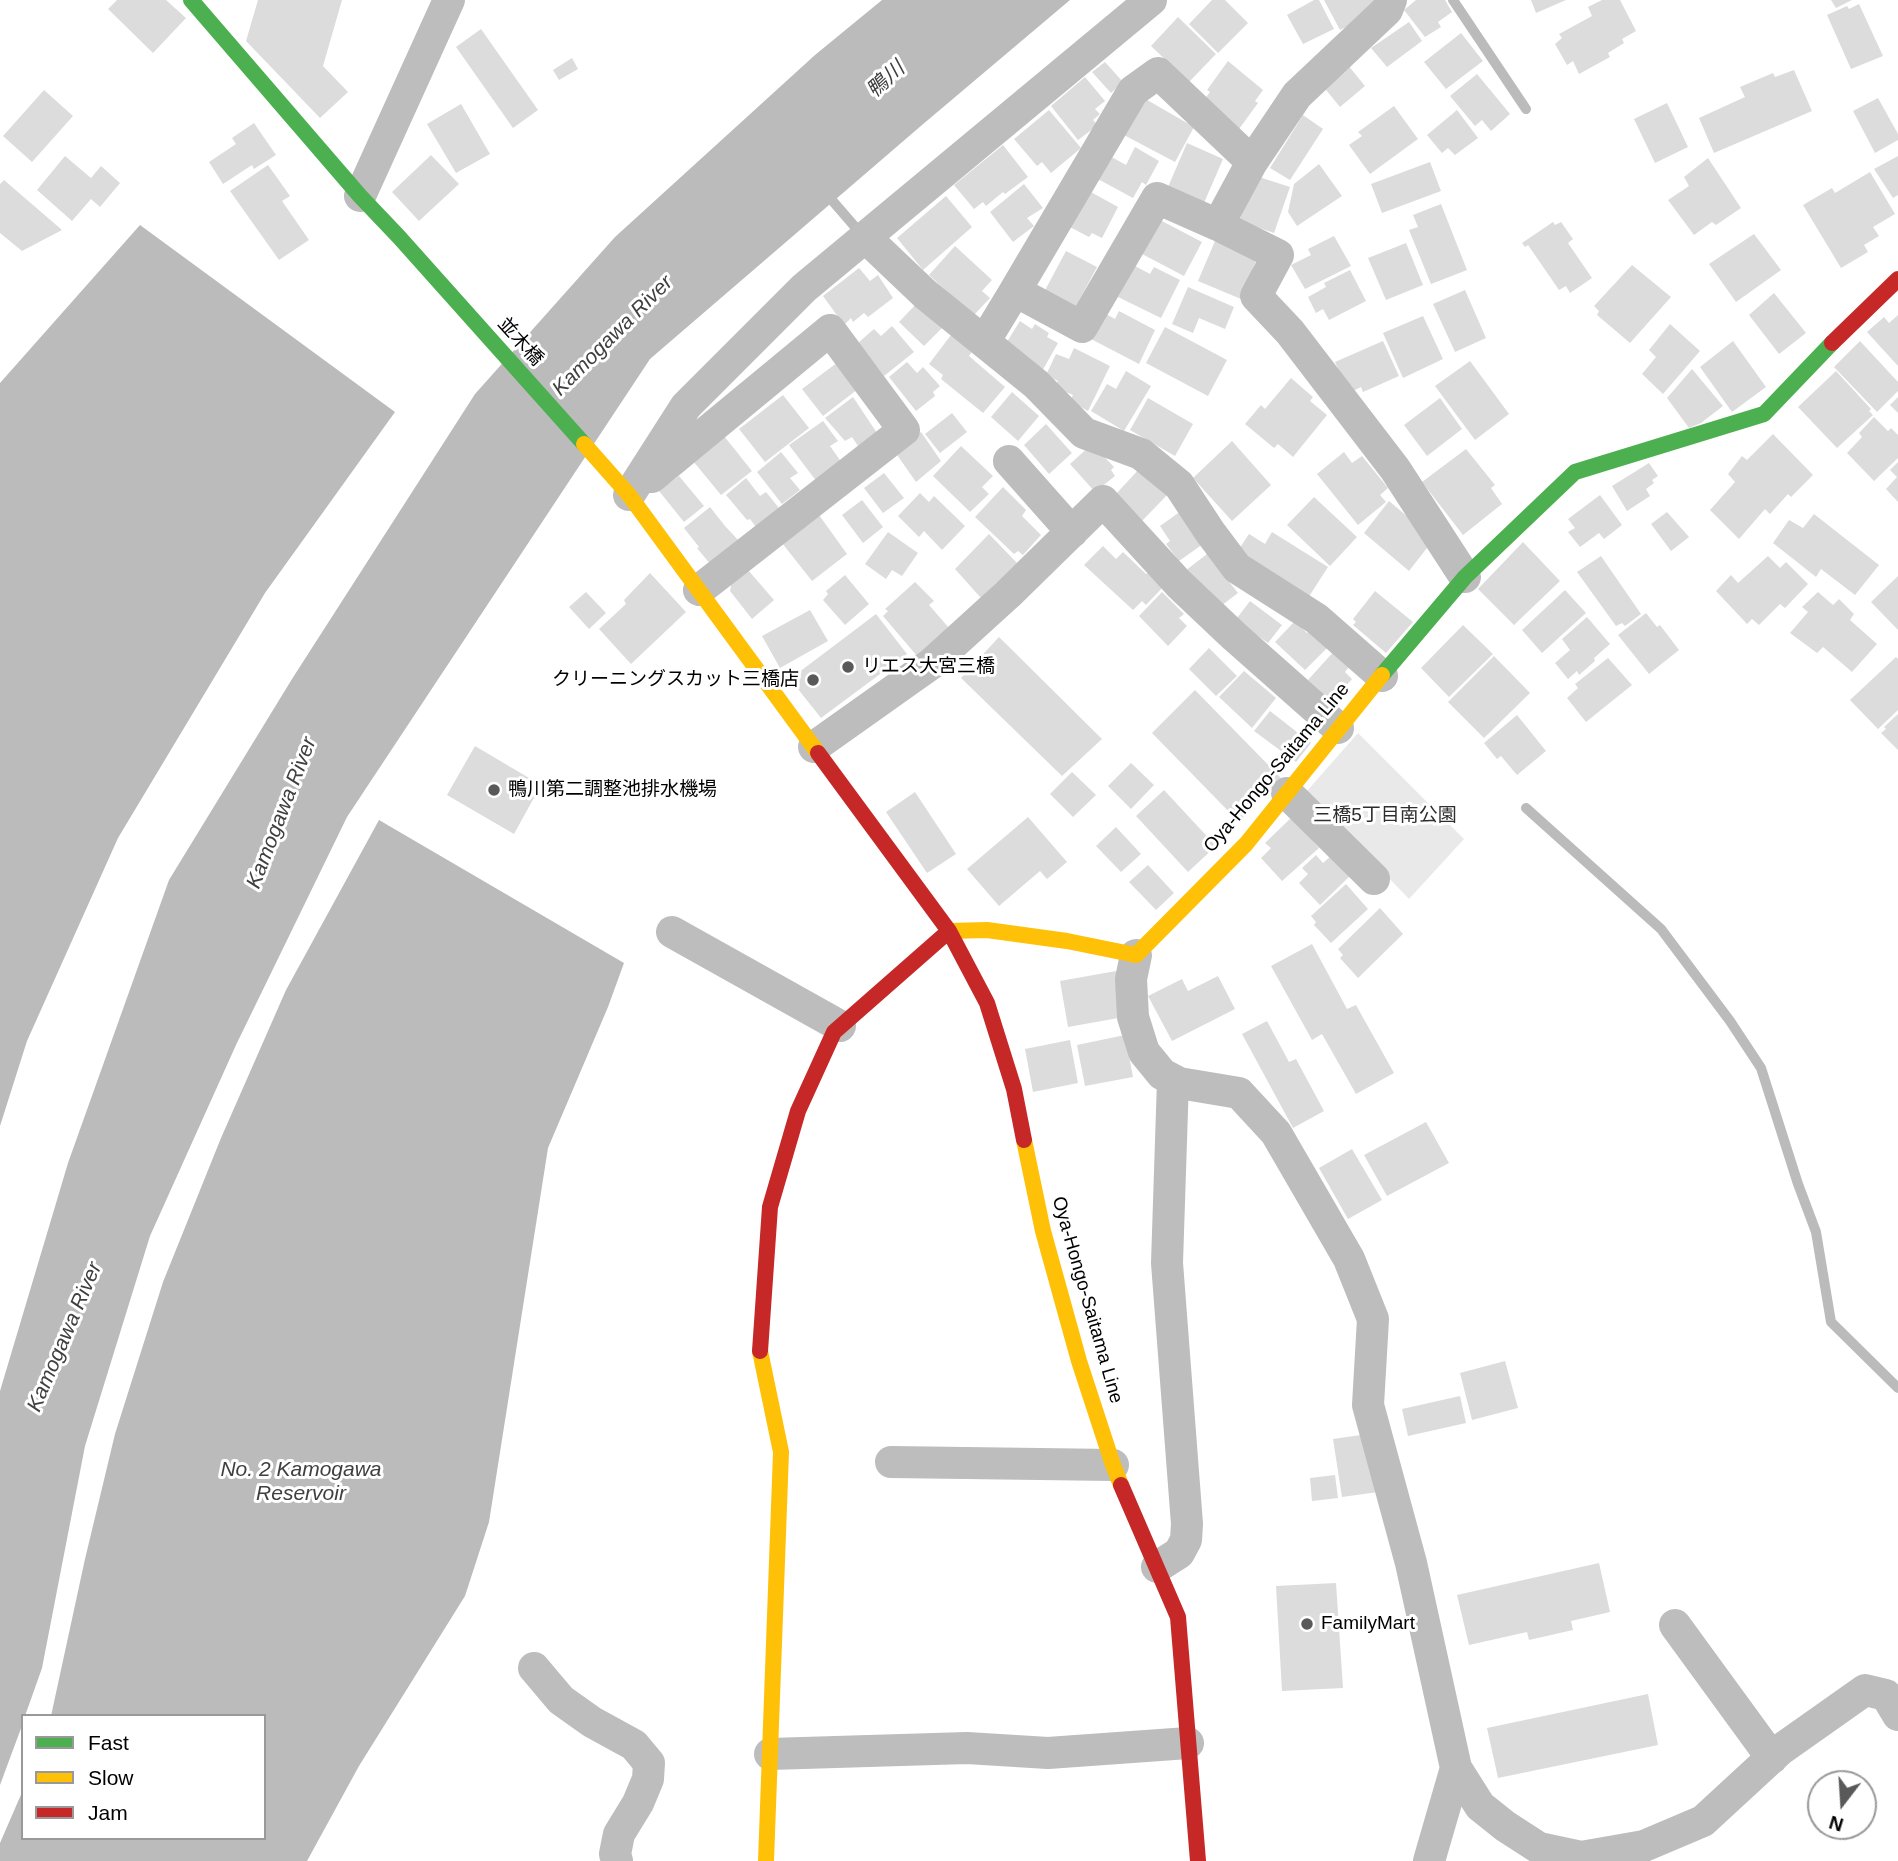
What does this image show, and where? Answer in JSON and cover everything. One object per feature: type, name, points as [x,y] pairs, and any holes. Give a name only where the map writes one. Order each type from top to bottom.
[{"type":"main road","name":"並木橋","points":[[191,0],[360,196],[624,490],[814,747]]},
{"type":"main road","name":"Oya-Hongo-Saitama Line","points":[[1136,955],[1246,844],[1338,728],[1465,577],[1575,472],[1764,414],[1814,360],[1898,279]]},
{"type":"main road","name":"Oya-Hongo-Saitama Line","points":[[814,747],[949,931],[987,1003],[1014,1089],[1043,1231],[1079,1361],[1113,1465],[1178,1617],[1198,1861]]},
{"type":"main road","points":[[766,1861],[781,1452],[759,1349],[769,1207],[798,1111],[834,1032],[949,931],[987,930],[1067,941],[1136,955]]},
{"type":"street","points":[[360,196],[449,0]]},
{"type":"street","points":[[624,490],[686,406],[804,288],[1150,0]]},
{"type":"street","points":[[1218,225],[1252,162],[1297,95],[1387,10],[1391,0]]},
{"type":"street","points":[[984,342],[1133,91],[1158,73],[1252,162]]},
{"type":"street","points":[[1015,291],[1083,327],[1157,198],[1278,255],[1256,296],[1290,332],[1395,469],[1465,577]]},
{"type":"street","points":[[865,237],[925,294],[1036,384],[1084,433],[1141,454],[1180,485],[1237,568],[1317,619],[1381,676]]},
{"type":"street","points":[[624,490],[830,330],[904,430],[699,590]]},
{"type":"street","points":[[1009,461],[1072,532]]},
{"type":"street","points":[[814,747],[931,664],[1008,594],[1103,501],[1179,584],[1338,728]]},
{"type":"street","points":[[1287,793],[1374,879]]},
{"type":"street","points":[[672,932],[840,1026]]},
{"type":"street","points":[[1136,955],[1131,979],[1133,1017],[1144,1052],[1162,1074],[1179,1083],[1240,1093],[1276,1133],[1349,1259],[1373,1319],[1368,1405],[1412,1563],[1456,1768],[1480,1806],[1539,1848],[1581,1857],[1644,1846],[1703,1821],[1780,1751],[1865,1690],[1886,1695],[1898,1715]]},
{"type":"street","points":[[1157,1567],[1179,1553],[1186,1540],[1187,1524],[1167,1263],[1173,1080]]},
{"type":"street","points":[[891,1462],[1113,1465]]},
{"type":"street","points":[[1675,1625],[1772,1758]]},
{"type":"street","points":[[534,1668],[561,1700],[592,1722],[634,1745],[649,1763],[648,1779],[638,1803],[619,1834],[615,1854],[617,1861]]},
{"type":"street","points":[[770,1754],[967,1748],[1048,1753],[1188,1743]]},
{"type":"street","points":[[1429,1861],[1456,1768]]},
{"type":"green space","name":"三橋5丁目南公園","points":[[1358,733],[1464,839],[1409,899],[1306,792]]},
{"type":"water","points":[[882,0],[1070,0],[650,359],[347,817],[236,1045],[150,1236],[85,1446],[42,1668],[26,1714],[21,1714],[21,1728],[0,1785],[0,1391],[68,1163],[169,880],[292,679],[475,394],[615,237],[815,55]]},
{"type":"water","points":[[140,225],[395,412],[265,593],[118,838],[27,1041],[0,1126],[0,383]]},
{"type":"water","name":"No. 2 Kamogawa Reservoir","points":[[379,820],[624,963],[548,1148],[489,1522],[465,1596],[359,1766],[307,1861],[0,1861],[0,1843],[21,1795],[21,1840],[266,1840],[266,1714],[51,1714],[115,1434],[163,1282],[221,1138],[286,990]]},
{"type":"building","points":[[117,0],[166,0],[186,18],[153,53],[108,9]]},
{"type":"building","points":[[258,0],[342,0],[323,66],[348,92],[320,118],[246,41]]},
{"type":"building","points":[[1212,0],[1225,0],[1248,23],[1218,53],[1189,24]]},
{"type":"building","points":[[1314,0],[1319,0],[1334,29],[1303,44],[1287,15]]},
{"type":"building","points":[[1324,0],[1374,0],[1377,6],[1366,17],[1340,30]]},
{"type":"building","points":[[1416,0],[1445,0],[1452,12],[1438,22],[1441,27],[1425,37],[1404,10]]},
{"type":"building","points":[[1531,0],[1566,0],[1536,13]]},
{"type":"building","points":[[1602,0],[1620,0],[1636,31],[1622,39],[1624,43],[1608,53],[1610,57],[1579,74],[1573,61],[1567,65],[1555,44],[1562,38],[1559,34],[1592,16],[1588,7]]},
{"type":"building","points":[[1831,0],[1852,0],[1836,8]]},
{"type":"building","points":[[1859,4],[1883,56],[1851,69],[1827,15]]},
{"type":"building","points":[[1178,17],[1216,54],[1189,82],[1151,46]]},
{"type":"building","points":[[1409,22],[1422,41],[1387,67],[1371,48]]},
{"type":"building","points":[[481,29],[538,110],[513,128],[456,47]]},
{"type":"building","points":[[1461,33],[1483,61],[1446,89],[1424,62]]},
{"type":"building","points":[[572,58],[578,69],[559,80],[553,70]]},
{"type":"building","points":[[1228,61],[1263,90],[1255,101],[1258,103],[1239,129],[1204,100],[1210,92],[1207,90]]},
{"type":"building","points":[[1105,62],[1123,82],[1111,93],[1092,72]]},
{"type":"building","points":[[1347,64],[1365,86],[1340,107],[1322,85]]},
{"type":"building","points":[[1794,70],[1812,111],[1714,153],[1699,118],[1745,97],[1740,87],[1773,73],[1775,77]]},
{"type":"building","points":[[1477,74],[1510,114],[1491,131],[1482,120],[1475,126],[1450,96]]},
{"type":"building","points":[[1085,77],[1105,101],[1095,109],[1100,114],[1093,120],[1098,125],[1078,140],[1051,106]]},
{"type":"building","points":[[44,90],[73,116],[32,162],[3,136]]},
{"type":"building","points":[[1142,97],[1194,127],[1175,162],[1122,134]]},
{"type":"building","points":[[1878,98],[1898,134],[1898,140],[1875,153],[1853,111]]},
{"type":"building","points":[[1667,103],[1688,147],[1655,163],[1634,119]]},
{"type":"building","points":[[461,104],[490,154],[456,173],[427,124]]},
{"type":"building","points":[[1394,106],[1418,139],[1370,174],[1349,145],[1362,136],[1358,132]]},
{"type":"building","points":[[1049,110],[1081,148],[1051,173],[1042,162],[1037,166],[1014,139]]},
{"type":"building","points":[[1457,110],[1478,138],[1455,155],[1448,148],[1442,153],[1427,135]]},
{"type":"building","points":[[1303,115],[1323,129],[1290,180],[1270,168]]},
{"type":"building","points":[[254,123],[276,155],[254,169],[252,165],[223,184],[209,162],[236,144],[232,138]]},
{"type":"building","points":[[1187,143],[1223,159],[1204,203],[1168,187]]},
{"type":"building","points":[[1003,145],[1028,177],[986,206],[983,202],[974,209],[954,185]]},
{"type":"building","points":[[1135,147],[1159,161],[1146,185],[1142,182],[1133,198],[1096,178],[1108,155],[1126,165]]},
{"type":"building","points":[[431,155],[459,184],[419,221],[392,192]]},
{"type":"building","points":[[65,156],[91,178],[101,166],[120,183],[100,207],[91,199],[72,221],[37,190]]},
{"type":"building","points":[[1898,156],[1898,195],[1893,198],[1874,169]]},
{"type":"building","points":[[1708,158],[1741,208],[1716,225],[1712,222],[1694,235],[1668,200],[1689,186],[1684,177]]},
{"type":"building","points":[[1430,162],[1441,191],[1382,213],[1371,184]]},
{"type":"building","points":[[1319,164],[1342,196],[1297,226],[1288,212],[1294,184]]},
{"type":"building","points":[[268,165],[290,196],[282,201],[309,240],[279,260],[230,191]]},
{"type":"building","points":[[1870,172],[1895,214],[1873,227],[1879,236],[1864,245],[1868,252],[1841,268],[1803,205],[1832,188],[1835,193]]},
{"type":"building","points":[[1256,176],[1290,187],[1274,233],[1239,221]]},
{"type":"building","points":[[4,180],[62,230],[22,251],[0,233],[0,184]]},
{"type":"building","points":[[1024,184],[1043,208],[1027,218],[1034,226],[1013,242],[990,212]]},
{"type":"building","points":[[1089,191],[1118,207],[1102,238],[1092,233],[1089,237],[1066,225]]},
{"type":"building","points":[[946,196],[972,227],[923,270],[897,238]]},
{"type":"building","points":[[1441,204],[1467,270],[1431,284],[1409,230],[1418,227],[1413,215]]},
{"type":"building","points":[[1160,220],[1202,242],[1184,276],[1142,254]]},
{"type":"building","points":[[1553,222],[1555,225],[1561,222],[1573,239],[1568,243],[1592,278],[1570,293],[1566,286],[1559,290],[1528,245],[1525,247],[1522,243]]},
{"type":"building","points":[[1754,234],[1781,270],[1736,302],[1709,264]]},
{"type":"building","points":[[1334,236],[1351,266],[1305,289],[1291,265],[1311,255],[1308,249]]},
{"type":"building","points":[[1215,241],[1257,258],[1241,299],[1198,281]]},
{"type":"building","points":[[1406,243],[1423,285],[1386,300],[1368,258]]},
{"type":"building","points":[[955,246],[992,280],[982,291],[990,298],[973,316],[929,275]]},
{"type":"building","points":[[1066,251],[1097,267],[1074,310],[1043,294]]},
{"type":"building","points":[[1632,265],[1671,297],[1630,343],[1597,315],[1599,311],[1594,306]]},
{"type":"building","points":[[1135,266],[1150,274],[1154,267],[1180,280],[1161,318],[1118,297]]},
{"type":"building","points":[[859,268],[870,281],[878,275],[893,298],[868,317],[864,313],[853,322],[851,318],[844,325],[823,296]]},
{"type":"building","points":[[1350,270],[1366,301],[1329,320],[1323,309],[1316,313],[1308,297],[1326,287],[1324,283]]},
{"type":"building","points":[[1188,287],[1234,307],[1225,329],[1199,318],[1193,333],[1172,324]]},
{"type":"building","points":[[1465,290],[1486,338],[1455,352],[1433,304]]},
{"type":"building","points":[[1774,293],[1806,333],[1779,354],[1749,315]]},
{"type":"building","points":[[920,300],[946,324],[924,346],[899,322]]},
{"type":"building","points":[[1119,311],[1155,330],[1139,364],[1091,339],[1104,313],[1115,319]]},
{"type":"building","points":[[1898,315],[1898,366],[1867,332],[1884,317],[1889,323]]},
{"type":"building","points":[[1423,316],[1443,359],[1403,378],[1383,333]]},
{"type":"building","points":[[1020,321],[1032,329],[1035,324],[1049,333],[1047,337],[1058,343],[1041,373],[1005,345]]},
{"type":"building","points":[[1670,324],[1700,351],[1663,394],[1642,374],[1656,357],[1649,350]]},
{"type":"building","points":[[892,326],[914,352],[884,376],[858,343],[874,329],[881,336]]},
{"type":"building","points":[[1165,327],[1227,360],[1208,396],[1146,363]]},
{"type":"building","points":[[954,331],[974,349],[969,356],[1005,387],[983,413],[941,379],[943,375],[929,364]]},
{"type":"building","points":[[1383,341],[1399,376],[1363,392],[1361,387],[1349,393],[1335,362]]},
{"type":"building","points":[[1733,341],[1766,387],[1732,412],[1700,367]]},
{"type":"building","points":[[1860,341],[1898,382],[1898,391],[1877,412],[1834,367]]},
{"type":"building","points":[[1074,348],[1110,366],[1088,411],[1070,401],[1073,395],[1055,387],[1058,381],[1046,375],[1056,354],[1069,359]]},
{"type":"building","points":[[1470,361],[1509,414],[1475,440],[1435,386]]},
{"type":"building","points":[[838,362],[858,389],[823,416],[802,389]]},
{"type":"building","points":[[907,362],[917,373],[923,367],[940,386],[933,392],[935,396],[916,411],[889,377]]},
{"type":"building","points":[[1692,369],[1723,406],[1701,423],[1689,428],[1667,398]]},
{"type":"building","points":[[1126,371],[1151,386],[1124,431],[1091,411],[1107,384],[1116,389]]},
{"type":"building","points":[[1836,371],[1871,409],[1869,411],[1873,415],[1837,448],[1798,407]]},
{"type":"building","points":[[1291,378],[1313,397],[1310,401],[1327,415],[1293,457],[1278,444],[1274,448],[1245,424],[1261,405],[1265,409]]},
{"type":"building","points":[[1012,392],[1039,416],[1018,441],[991,417]]},
{"type":"building","points":[[783,395],[809,428],[765,462],[739,429]]},
{"type":"building","points":[[853,397],[877,433],[858,446],[852,437],[845,441],[825,418]]},
{"type":"building","points":[[1898,397],[1898,413],[1890,405]]},
{"type":"building","points":[[1148,398],[1193,424],[1175,456],[1130,430]]},
{"type":"building","points":[[1440,398],[1462,429],[1427,456],[1404,425]]},
{"type":"building","points":[[952,413],[967,432],[940,453],[925,434]]},
{"type":"building","points":[[1874,417],[1888,431],[1891,428],[1898,435],[1898,458],[1874,481],[1847,453],[1862,437],[1859,433]]},
{"type":"building","points":[[823,421],[838,441],[830,446],[842,463],[817,482],[789,445]]},
{"type":"building","points":[[1046,424],[1072,453],[1049,474],[1024,445]]},
{"type":"building","points":[[921,432],[941,461],[916,482],[895,452]]},
{"type":"building","points":[[1773,434],[1813,475],[1791,497],[1788,494],[1770,514],[1765,509],[1739,539],[1710,510],[1735,482],[1728,474],[1742,456],[1747,460]]},
{"type":"building","points":[[724,436],[752,471],[721,495],[693,461]]},
{"type":"building","points":[[1232,441],[1271,485],[1232,521],[1193,478]]},
{"type":"building","points":[[1092,444],[1114,467],[1111,470],[1115,476],[1095,492],[1070,464]]},
{"type":"building","points":[[961,446],[993,476],[982,487],[989,494],[970,512],[933,476]]},
{"type":"building","points":[[1466,449],[1495,485],[1491,488],[1502,504],[1463,535],[1422,482]]},
{"type":"building","points":[[781,452],[798,473],[790,478],[800,490],[782,504],[757,472]]},
{"type":"building","points":[[1344,452],[1352,463],[1362,456],[1388,488],[1380,495],[1386,502],[1358,525],[1317,474]]},
{"type":"building","points":[[1898,462],[1898,502],[1886,489],[1897,477],[1890,470]]},
{"type":"building","points":[[1649,463],[1658,476],[1646,489],[1650,496],[1627,511],[1612,486]]},
{"type":"building","points":[[1141,467],[1170,492],[1142,521],[1115,495]]},
{"type":"building","points":[[884,473],[904,498],[883,513],[864,488]]},
{"type":"building","points":[[679,476],[704,506],[684,522],[659,491]]},
{"type":"building","points":[[746,478],[760,496],[766,492],[779,508],[756,527],[726,495]]},
{"type":"building","points":[[1003,487],[1026,510],[1022,516],[1041,535],[1023,555],[1018,551],[1014,554],[975,517]]},
{"type":"building","points":[[920,493],[929,502],[934,496],[965,526],[942,550],[924,531],[919,537],[898,516]]},
{"type":"building","points":[[1600,495],[1622,525],[1604,539],[1599,533],[1580,547],[1568,532],[1575,528],[1568,519]]},
{"type":"building","points":[[1314,497],[1357,537],[1330,566],[1287,525]]},
{"type":"building","points":[[862,500],[883,527],[863,543],[842,515]]},
{"type":"building","points":[[1389,501],[1434,539],[1409,571],[1364,533]]},
{"type":"building","points":[[710,507],[740,542],[711,565],[684,528]]},
{"type":"building","points":[[1181,511],[1203,544],[1179,561],[1166,544],[1170,541],[1160,526]]},
{"type":"building","points":[[1667,512],[1689,537],[1671,551],[1651,524]]},
{"type":"building","points":[[1814,514],[1879,565],[1855,595],[1821,569],[1816,577],[1773,543],[1789,520],[1803,528]]},
{"type":"building","points":[[819,515],[847,554],[812,581],[782,543]]},
{"type":"building","points":[[888,532],[918,553],[902,576],[892,570],[886,579],[865,564]]},
{"type":"building","points":[[1272,532],[1328,567],[1308,598],[1237,552],[1249,534],[1265,544]]},
{"type":"building","points":[[989,534],[1017,563],[981,598],[955,569]]},
{"type":"building","points":[[1523,542],[1560,581],[1514,625],[1478,589]]},
{"type":"building","points":[[1103,546],[1116,559],[1123,552],[1146,574],[1149,572],[1164,586],[1146,605],[1142,601],[1133,610],[1084,565]]},
{"type":"building","points":[[1207,554],[1238,593],[1217,609],[1185,571]]},
{"type":"building","points":[[1601,556],[1641,614],[1625,626],[1622,623],[1616,626],[1577,572]]},
{"type":"building","points":[[1768,556],[1780,568],[1786,562],[1808,584],[1785,608],[1780,604],[1759,625],[1752,619],[1747,624],[1716,591],[1731,575],[1738,583]]},
{"type":"building","points":[[748,570],[774,600],[752,619],[730,591],[732,580]]},
{"type":"building","points":[[650,573],[686,612],[631,664],[599,629],[626,604],[624,600]]},
{"type":"building","points":[[845,575],[869,604],[845,625],[823,600],[828,594],[826,591]]},
{"type":"building","points":[[1898,576],[1898,630],[1871,602]]},
{"type":"building","points":[[915,582],[934,601],[929,605],[950,629],[917,656],[883,616],[888,611],[885,609]]},
{"type":"building","points":[[1565,590],[1586,613],[1542,653],[1522,630]]},
{"type":"building","points":[[1375,591],[1413,622],[1386,653],[1353,625],[1356,622],[1353,619]]},
{"type":"building","points":[[586,592],[606,613],[589,629],[569,607]]},
{"type":"building","points":[[1162,592],[1184,614],[1179,618],[1187,626],[1168,646],[1139,616]]},
{"type":"building","points":[[1818,592],[1833,605],[1839,599],[1854,614],[1850,620],[1877,644],[1852,672],[1823,647],[1817,653],[1790,633],[1808,612],[1802,607]]},
{"type":"building","points":[[1250,601],[1282,625],[1268,643],[1234,622]]},
{"type":"building","points":[[810,610],[828,641],[780,668],[762,636]]},
{"type":"building","points":[[1646,613],[1657,627],[1660,625],[1679,650],[1649,674],[1618,635]]},
{"type":"building","name":"リエス大宮三橋","points":[[876,614],[907,654],[821,718],[790,679]]},
{"type":"building","points":[[1587,617],[1610,644],[1579,675],[1577,671],[1568,679],[1555,663],[1570,650],[1562,639]]},
{"type":"building","points":[[1295,621],[1307,633],[1310,630],[1328,647],[1305,670],[1275,642]]},
{"type":"building","points":[[1463,625],[1493,654],[1449,697],[1421,668]]},
{"type":"building","points":[[999,637],[1102,739],[1062,776],[961,678]]},
{"type":"building","points":[[1209,648],[1237,676],[1216,696],[1189,669]]},
{"type":"building","points":[[1336,649],[1352,663],[1345,672],[1352,679],[1332,702],[1308,680]]},
{"type":"building","points":[[1494,656],[1530,693],[1484,738],[1448,702]]},
{"type":"building","points":[[1896,657],[1898,710],[1878,729],[1850,700]]},
{"type":"building","points":[[1608,658],[1632,685],[1586,722],[1567,698],[1578,688],[1575,684]]},
{"type":"building","points":[[1244,671],[1276,698],[1252,728],[1219,697]]},
{"type":"building","points":[[1195,690],[1281,778],[1239,822],[1152,733]]},
{"type":"building","points":[[1270,711],[1311,743],[1296,762],[1254,731]]},
{"type":"building","points":[[1898,714],[1898,750],[1881,733]]},
{"type":"building","points":[[1517,715],[1546,751],[1517,775],[1501,756],[1497,759],[1484,743]]},
{"type":"building","name":"鴨川第二調整池排水機場","points":[[475,746],[541,785],[514,834],[447,795]]},
{"type":"building","points":[[1131,763],[1154,785],[1131,809],[1108,786]]},
{"type":"building","points":[[1072,772],[1096,795],[1073,817],[1050,794]]},
{"type":"building","points":[[1164,790],[1216,846],[1188,872],[1136,816]]},
{"type":"building","points":[[915,792],[956,854],[927,873],[886,812]]},
{"type":"building","points":[[1028,817],[1067,862],[1047,879],[1040,871],[999,906],[967,869]]},
{"type":"building","points":[[1292,817],[1319,848],[1282,881],[1261,858],[1271,848],[1265,843]]},
{"type":"building","points":[[1116,827],[1141,854],[1121,872],[1096,846]]},
{"type":"building","points":[[1333,854],[1352,874],[1320,905],[1299,883],[1308,874],[1302,868],[1316,855],[1323,863]]},
{"type":"building","points":[[1148,865],[1174,893],[1156,910],[1129,882]]},
{"type":"building","points":[[1346,884],[1368,909],[1331,943],[1314,925],[1316,922],[1311,916]]},
{"type":"building","points":[[1380,908],[1403,934],[1358,978],[1340,958],[1343,955],[1338,949]]},
{"type":"building","points":[[1312,944],[1347,1009],[1356,1005],[1394,1073],[1356,1094],[1322,1034],[1312,1040],[1271,966]]},
{"type":"building","points":[[1116,971],[1124,1017],[1068,1027],[1060,981]]},
{"type":"building","points":[[1218,976],[1235,1009],[1172,1041],[1148,996],[1182,979],[1188,991]]},
{"type":"building","points":[[1267,1021],[1289,1062],[1296,1059],[1324,1111],[1293,1128],[1242,1034]]},
{"type":"building","points":[[1125,1035],[1133,1077],[1085,1086],[1077,1045]]},
{"type":"building","points":[[1070,1040],[1078,1083],[1033,1092],[1025,1049]]},
{"type":"building","points":[[1426,1122],[1449,1163],[1387,1196],[1364,1155]]},
{"type":"building","points":[[1352,1149],[1382,1200],[1348,1219],[1319,1168]]},
{"type":"building","points":[[1505,1361],[1518,1408],[1472,1420],[1460,1373]]},
{"type":"building","points":[[1460,1396],[1466,1423],[1408,1436],[1402,1409]]},
{"type":"building","points":[[1368,1434],[1378,1492],[1342,1497],[1333,1439]]},
{"type":"building","points":[[1335,1475],[1338,1498],[1312,1501],[1310,1478]]},
{"type":"building","points":[[1599,1563],[1610,1612],[1571,1621],[1573,1630],[1529,1640],[1527,1632],[1469,1645],[1457,1595]]},
{"type":"building","points":[[1336,1583],[1343,1688],[1282,1691],[1276,1586]]},
{"type":"building","points":[[1648,1694],[1658,1745],[1498,1778],[1487,1728]]},
{"type":"waterway","points":[[1453,0],[1526,109]]},
{"type":"waterway","points":[[824,191],[856,228]]},
{"type":"waterway","points":[[1526,808],[1661,929],[1730,1021],[1761,1068],[1816,1232],[1831,1322],[1898,1388]]},
{"type":"traffic: fast","points":[[191,0],[360,196],[584,444]]},
{"type":"traffic: fast","points":[[1382,675],[1465,577],[1575,472],[1764,414],[1832,343]]},
{"type":"traffic: slow","points":[[584,444],[629,495],[818,753]]},
{"type":"traffic: slow","points":[[949,931],[987,930],[1067,941],[1136,955],[1246,844],[1382,675]]},
{"type":"traffic: slow","points":[[1024,1140],[1043,1231],[1079,1361],[1121,1485]]},
{"type":"traffic: slow","points":[[760,1351],[781,1452],[766,1861]]},
{"type":"traffic: jam","points":[[1832,343],[1898,279]]},
{"type":"traffic: jam","points":[[818,753],[949,931],[987,1003],[1014,1089],[1024,1140]]},
{"type":"traffic: jam","points":[[760,1351],[770,1207],[798,1111],[834,1032],[949,931]]},
{"type":"traffic: jam","points":[[1121,1485],[1178,1617],[1198,1861]]},
{"type":"place","name":"リエス大宮三橋","points":[[848,667]]},
{"type":"place","name":"クリーニングスカット三橋店","points":[[813,680]]},
{"type":"place","name":"鴨川第二調整池排水機場","points":[[494,790]]},
{"type":"place","name":"FamilyMart","points":[[1307,1624]]},
{"type":"water label","name":"鴨川","points":[[886,80]]},
{"type":"water label","name":"Kamogawa River","points":[[613,336]]},
{"type":"water label","name":"Kamogawa River","points":[[282,813]]},
{"type":"water label","name":"Kamogawa River","points":[[65,1337]]}]
